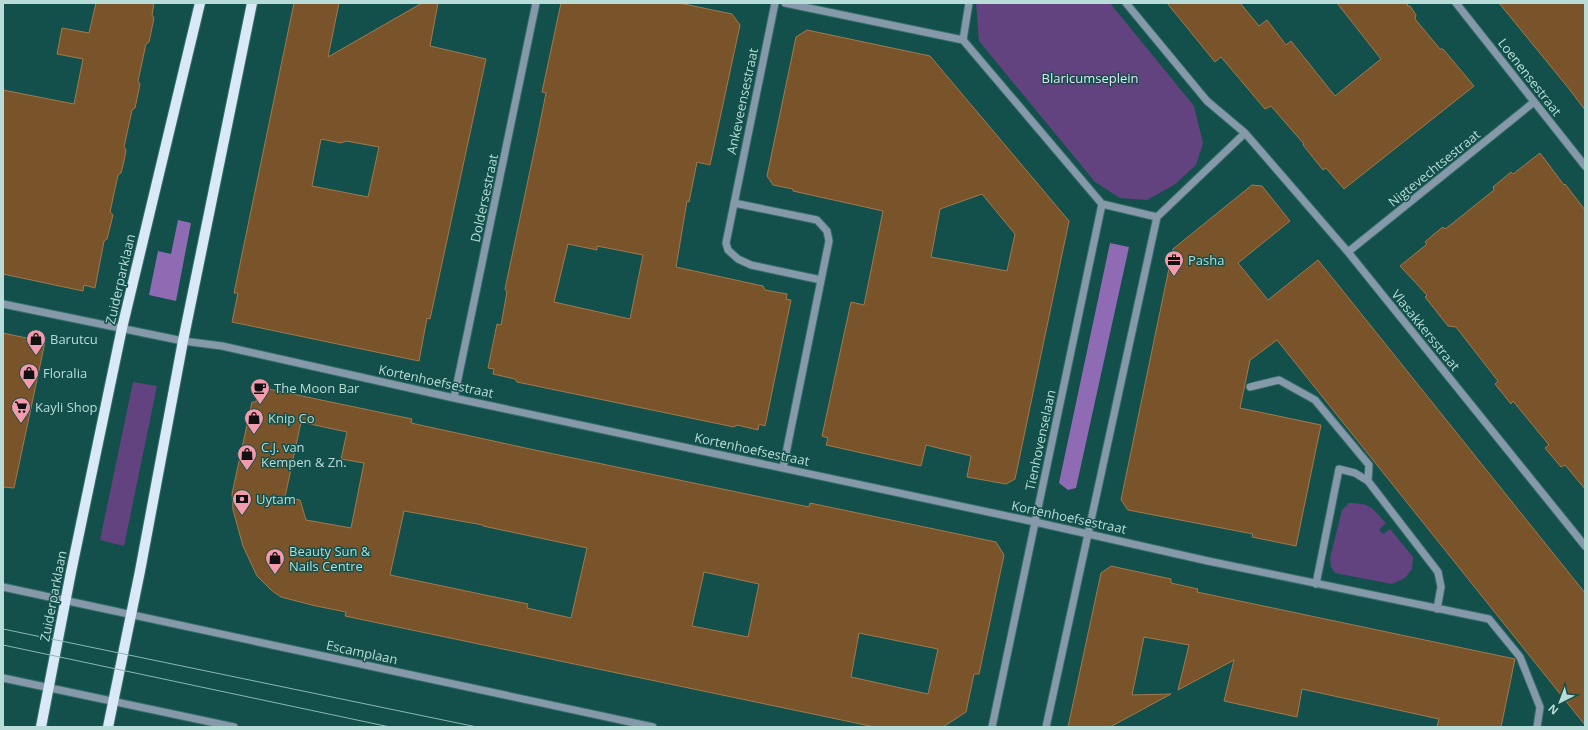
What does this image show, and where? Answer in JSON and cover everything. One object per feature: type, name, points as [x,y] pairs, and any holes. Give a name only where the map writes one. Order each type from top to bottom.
[{"type":"main road","name":"Zuiderparklaan","points":[[41,727],[122,328],[200,3]]},
{"type":"main road","points":[[108,727],[131,615],[183,341],[252,3]]},
{"type":"street","name":"Doldersestraat","points":[[454,398],[536,3]]},
{"type":"street","name":"Ankeveensestraat","points":[[774,3],[726,243],[728,250],[738,259],[752,265],[821,280]]},
{"type":"street","points":[[785,3],[963,40],[1102,204],[1157,217]]},
{"type":"street","points":[[963,40],[969,3]]},
{"type":"street","points":[[1046,727],[1157,217],[1245,133],[1207,102],[1126,3]]},
{"type":"street","name":"Loenensestraat","points":[[1456,3],[1585,166]]},
{"type":"street","name":"Nigtevechtsestraat","points":[[1348,252],[1534,102]]},
{"type":"street","name":"Vlasakkersstraat","points":[[1245,133],[1348,252],[1585,546]]},
{"type":"street","points":[[734,203],[817,220],[827,231],[830,241],[783,468]]},
{"type":"street","name":"Tienhovenselaan","points":[[992,727],[1102,204]]},
{"type":"street","name":"Kortenhoefsestraat","points":[[3,304],[183,341],[222,346],[454,398],[1035,522],[1316,584],[1490,619],[1520,657],[1540,707],[1537,727]]},
{"type":"street","points":[[1250,387],[1279,380],[1315,400],[1369,465],[1368,481]]},
{"type":"street","points":[[1316,584],[1339,469],[1355,472],[1368,481],[1438,572],[1441,587],[1437,609]]},
{"type":"street","name":"Escamplaan","points":[[3,587],[653,727]]},
{"type":"street","points":[[3,678],[234,727]]},
{"type":"green space","name":"Blaricumseplein","points":[[976,3],[1110,3],[1194,106],[1203,143],[1196,165],[1174,185],[1147,200],[1120,198],[1095,182],[979,41]]},
{"type":"green space","points":[[133,382],[157,386],[124,546],[100,540]]},
{"type":"green space","points":[[1349,503],[1367,505],[1374,510],[1386,523],[1379,530],[1383,534],[1390,529],[1413,557],[1412,569],[1405,578],[1392,584],[1335,573],[1331,567],[1330,558],[1342,510]]},
{"type":"shaded area","points":[[178,220],[191,223],[176,301],[149,295],[158,251],[171,254]]},
{"type":"shaded area","points":[[1110,243],[1129,247],[1076,488],[1068,490],[1059,483]]},
{"type":"building","points":[[96,3],[154,3],[152,15],[154,18],[149,42],[146,44],[138,81],[140,84],[135,108],[132,110],[124,147],[126,150],[124,161],[121,173],[118,175],[110,212],[113,215],[107,239],[104,241],[95,288],[84,285],[83,291],[3,274],[3,90],[74,104],[83,59],[57,54],[62,28],[89,33]]},
{"type":"building","points":[[294,3],[339,3],[328,57],[422,3],[438,3],[430,46],[486,59],[430,319],[427,318],[419,361],[232,322],[238,293],[234,293]],"holes":[[[321,139],[341,143],[346,141],[379,147],[368,197],[312,186]]]},
{"type":"building","points":[[561,3],[679,3],[732,14],[740,25],[710,165],[697,162],[689,202],[687,201],[676,267],[763,286],[765,290],[787,294],[786,299],[791,300],[765,426],[759,424],[758,430],[737,425],[734,427],[517,382],[515,379],[493,374],[494,369],[488,368],[497,324],[501,325],[507,292],[505,289],[546,93],[542,92]],"holes":[[[568,244],[597,250],[597,246],[643,255],[630,319],[554,302]]]},
{"type":"building","points":[[1167,3],[1240,3],[1259,26],[1267,20],[1286,45],[1291,41],[1335,96],[1381,59],[1337,3],[1408,3],[1407,6],[1410,6],[1416,15],[1415,19],[1474,86],[1344,189],[1326,168],[1323,170],[1303,145],[1304,144],[1271,106],[1265,109],[1221,57],[1215,62]]},
{"type":"building","points":[[1499,3],[1585,3],[1585,110],[1570,90]]},
{"type":"building","points":[[807,30],[930,56],[1069,221],[1015,479],[1006,484],[967,477],[971,456],[926,445],[921,466],[826,445],[828,438],[822,436],[851,302],[864,305],[883,211],[793,191],[793,189],[773,185],[767,176],[796,37]],"holes":[[[982,194],[1015,234],[1007,271],[931,257],[940,209]]]},
{"type":"building","points":[[1540,153],[1585,210],[1585,489],[1565,465],[1561,467],[1545,448],[1549,445],[1513,401],[1511,404],[1495,384],[1498,381],[1456,327],[1448,326],[1425,297],[1427,295],[1400,266],[1427,244],[1425,242],[1434,234],[1443,227],[1445,229],[1453,223],[1494,190],[1493,187],[1511,172],[1513,174]]},
{"type":"building","points":[[1252,185],[1262,186],[1290,221],[1238,263],[1268,300],[1318,260],[1585,593],[1585,725],[1277,340],[1250,360],[1240,408],[1321,425],[1296,546],[1252,537],[1253,534],[1128,510],[1121,500],[1173,249]]},
{"type":"building","points":[[3,333],[45,342],[14,488],[3,487]]},
{"type":"building","points":[[259,387],[412,419],[411,423],[530,449],[809,507],[810,503],[996,542],[1004,555],[979,674],[974,674],[966,712],[943,727],[875,727],[345,616],[346,612],[281,597],[271,590],[257,576],[243,546],[233,510],[232,494],[252,402],[256,402]],"holes":[[[301,422],[347,432],[341,459],[364,463],[351,528],[306,520],[300,500],[285,497]],[[404,511],[483,525],[587,548],[571,618],[527,608],[528,604],[390,575]],[[704,572],[759,584],[748,637],[692,626]],[[859,633],[938,649],[928,694],[851,677]]]},
{"type":"building","points":[[1111,566],[1171,579],[1171,583],[1198,589],[1197,592],[1515,659],[1501,727],[1437,727],[1439,719],[1302,689],[1297,717],[1224,701],[1234,660],[1178,690],[1189,645],[1144,637],[1132,695],[1171,694],[1110,727],[1068,727],[1101,573]]},
{"type":"tram line","points":[[3,629],[477,727]]},
{"type":"tram line","points":[[3,645],[390,727]]},
{"type":"place","name":"Pasha","points":[[1174,277]]},
{"type":"place","name":"Barutcu","points":[[36,356]]},
{"type":"place","name":"Floralia","points":[[29,390]]},
{"type":"place","name":"The Moon Bar","points":[[260,405]]},
{"type":"place","name":"Kayli Shop","points":[[21,424]]},
{"type":"place","name":"Knip Co","points":[[254,435]]},
{"type":"place","name":"C.J. van Kempen & Zn.","points":[[247,471]]},
{"type":"place","name":"Uytam","points":[[242,516]]},
{"type":"place","name":"Beauty Sun & Nails Centre","points":[[275,575]]}]
